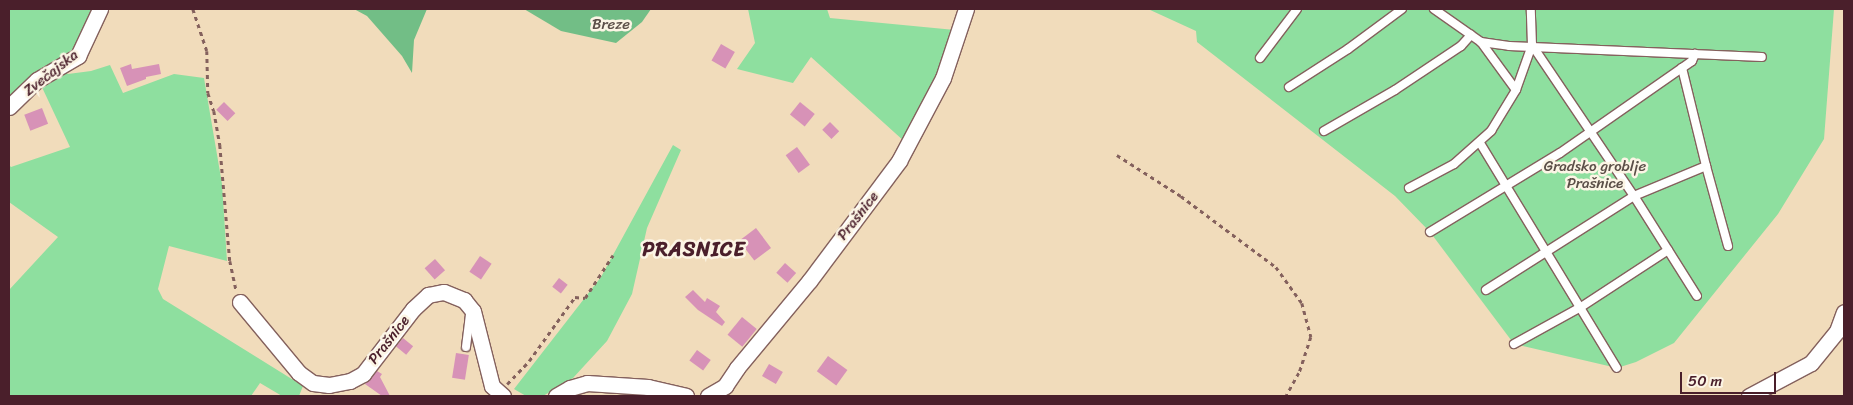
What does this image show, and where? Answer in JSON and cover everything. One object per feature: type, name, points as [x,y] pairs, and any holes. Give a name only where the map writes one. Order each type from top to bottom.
[{"type":"street","name":"Zvečajska","points":[[9,107],[37,80],[78,56],[100,9]]},
{"type":"street","name":"Prašnice","points":[[708,396],[725,386],[737,368],[810,280],[899,161],[944,78],[966,9]]},
{"type":"street","name":"Prašnice","points":[[240,302],[299,373],[313,383],[329,385],[350,381],[363,374],[413,309],[428,295],[444,292],[464,300],[470,308]]},
{"type":"street","points":[[470,308],[478,327],[492,386],[501,394]]},
{"type":"street","points":[[1749,396],[1812,363],[1836,331],[1844,312]]},
{"type":"street","points":[[587,383],[601,396]]},
{"type":"street","points":[[556,396],[570,388],[587,383],[648,387],[686,396]]},
{"type":"lane","points":[[1260,58],[1297,9]]},
{"type":"lane","points":[[1289,87],[1348,49],[1402,9]]},
{"type":"lane","points":[[1434,9],[1481,42],[1516,90]]},
{"type":"lane","points":[[1409,188],[1454,164],[1480,143],[1491,131],[1516,90],[1532,45],[1530,9]]},
{"type":"lane","points":[[1324,131],[1395,90],[1461,46],[1471,35]]},
{"type":"lane","points":[[1481,42],[1762,57]]},
{"type":"lane","points":[[1532,45],[1634,196],[1697,296]]},
{"type":"lane","points":[[1430,232],[1590,132],[1692,61],[1695,54]]},
{"type":"lane","points":[[1682,68],[1728,246]]},
{"type":"lane","points":[[1480,143],[1618,368]]},
{"type":"lane","points":[[1486,290],[1634,196],[1706,166]]},
{"type":"lane","points":[[1514,344],[1581,307],[1668,250]]},
{"type":"lane","points":[[466,347],[470,308]]},
{"type":"path","points":[[192,9],[207,51],[208,93],[214,111],[224,170],[230,261],[240,302]]},
{"type":"path","points":[[1117,155],[1181,196],[1276,267],[1302,303],[1311,337],[1299,374],[1286,396]]},
{"type":"path","points":[[501,394],[529,360],[575,297],[584,298],[613,256]]},
{"type":"green space","points":[[9,9],[92,9],[72,51],[43,70],[9,97]]},
{"type":"green space","points":[[354,9],[427,9],[414,40],[412,73],[402,56],[367,16]]},
{"type":"green space","name":"Breze","points":[[524,9],[651,9],[642,22],[616,43],[561,31]]},
{"type":"green space","points":[[748,9],[827,9],[830,18],[955,30],[940,77],[905,142],[811,57],[793,83],[737,69],[755,43]]},
{"type":"green space","name":"Gradsko groblje Prašnice","points":[[1148,9],[1834,9],[1824,139],[1778,214],[1674,343],[1636,362],[1617,368],[1514,344],[1430,232],[1395,196],[1197,42],[1196,31]]},
{"type":"green space","points":[[110,65],[123,93],[174,74],[204,78],[222,184],[227,261],[169,246],[158,289],[163,299],[303,386],[299,396],[282,396],[260,383],[251,396],[9,396],[9,290],[58,237],[9,202],[9,165],[11,167],[70,147],[40,83],[63,70],[68,74],[91,71]]},
{"type":"green space","points":[[673,145],[681,150],[647,228],[632,294],[607,341],[573,378],[543,396],[526,396],[514,389],[601,277]]},
{"type":"building","points":[[721,44],[735,52],[725,68],[712,60]]},
{"type":"building","points":[[131,64],[132,69],[159,64],[161,74],[146,77],[146,79],[127,86],[120,68]]},
{"type":"building","points":[[224,102],[235,113],[228,121],[216,110]]},
{"type":"building","points":[[800,102],[815,114],[805,126],[790,114]]},
{"type":"building","points":[[42,108],[48,124],[30,131],[24,115]]},
{"type":"building","points":[[830,122],[839,131],[831,139],[822,130]]},
{"type":"building","points":[[797,147],[810,165],[799,173],[786,155]]},
{"type":"building","points":[[756,228],[771,248],[754,261],[739,241]]},
{"type":"building","points":[[480,256],[492,264],[481,280],[469,272]]},
{"type":"building","points":[[435,259],[445,270],[435,280],[425,268]]},
{"type":"building","points":[[785,263],[796,273],[787,283],[776,273]]},
{"type":"building","points":[[559,278],[568,285],[561,293],[552,287]]},
{"type":"building","points":[[693,290],[705,302],[707,298],[720,306],[716,312],[725,322],[722,326],[698,310],[685,297]]},
{"type":"building","points":[[742,317],[757,329],[742,347],[728,335]]},
{"type":"building","points":[[403,338],[413,346],[406,355],[396,347]]},
{"type":"building","points":[[697,350],[711,360],[703,371],[689,361]]},
{"type":"building","points":[[456,353],[469,355],[465,380],[452,378]]},
{"type":"building","points":[[828,356],[847,370],[836,385],[817,371]]},
{"type":"building","points":[[769,364],[783,372],[776,384],[762,376]]},
{"type":"building","points":[[377,371],[382,374],[380,377],[390,396],[382,396],[365,384]]},
{"type":"district","name":"PRASNICE","points":[[694,249]]}]
